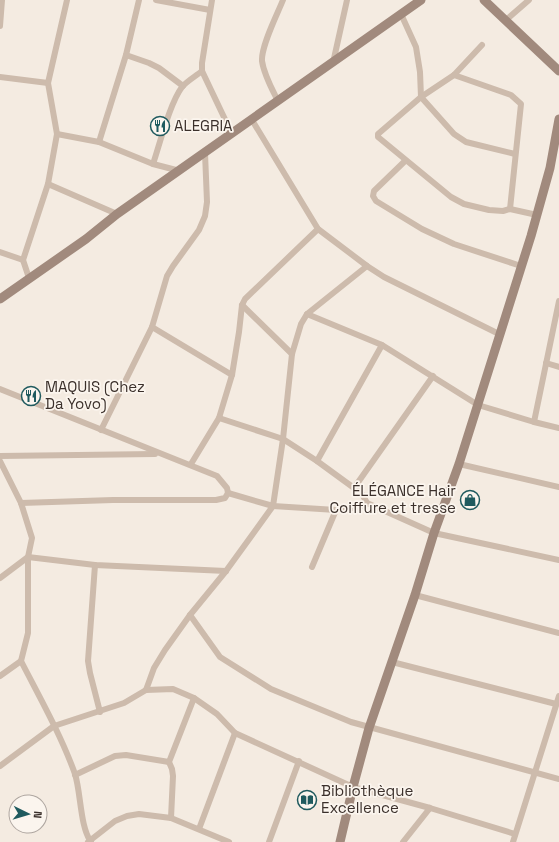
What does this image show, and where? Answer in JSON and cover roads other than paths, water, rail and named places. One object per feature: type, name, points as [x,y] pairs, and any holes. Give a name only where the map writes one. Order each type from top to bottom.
[{"type":"main road","points":[[0,299],[86,239],[117,214],[421,0]]},
{"type":"main road","points":[[484,0],[559,71]]},
{"type":"main road","points":[[340,842],[369,728],[415,595],[434,533],[459,464],[537,215],[550,168],[559,119]]},
{"type":"street","points":[[0,26],[2,0]]},
{"type":"street","points":[[29,278],[23,260],[48,184],[57,134],[48,83],[67,0]]},
{"type":"street","points":[[99,142],[126,55],[139,0]]},
{"type":"street","points":[[156,0],[210,10]]},
{"type":"street","points":[[212,0],[202,63],[202,72],[232,134]]},
{"type":"street","points":[[278,102],[264,69],[262,60],[263,50],[283,0]]},
{"type":"street","points":[[333,63],[347,0]]},
{"type":"street","points":[[506,20],[529,0]]},
{"type":"street","points":[[401,14],[416,47],[420,72],[421,97],[454,134],[466,142],[515,154]]},
{"type":"street","points":[[482,45],[454,75],[421,97],[378,134],[378,137],[405,161],[451,197],[464,204],[489,210],[503,211],[510,209],[537,215]]},
{"type":"street","points":[[126,55],[159,68],[183,86]]},
{"type":"street","points":[[153,164],[172,108],[183,86],[202,72]]},
{"type":"street","points":[[454,75],[511,95],[521,104],[510,209]]},
{"type":"street","points":[[0,76],[48,83]]},
{"type":"street","points":[[252,120],[318,228],[367,266],[384,277],[500,335]]},
{"type":"street","points":[[57,134],[99,142],[153,164],[180,171]]},
{"type":"street","points":[[101,430],[152,327],[167,276],[172,266],[199,230],[205,216],[207,202],[205,152]]},
{"type":"street","points":[[405,161],[374,191],[373,196],[376,201],[422,229],[454,244],[521,266]]},
{"type":"street","points":[[48,184],[117,214]]},
{"type":"street","points":[[191,464],[219,418],[232,375],[240,332],[242,305],[245,299],[318,228]]},
{"type":"street","points":[[0,252],[23,260]]},
{"type":"street","points":[[146,690],[154,668],[165,650],[274,506],[292,354],[301,324],[307,314],[367,266]]},
{"type":"street","points":[[534,422],[559,301]]},
{"type":"street","points":[[242,305],[292,354]]},
{"type":"street","points":[[307,314],[382,345],[478,404],[534,422],[559,428]]},
{"type":"street","points":[[152,327],[232,375]]},
{"type":"street","points":[[317,461],[382,345]]},
{"type":"street","points":[[546,363],[559,367]]},
{"type":"street","points":[[354,488],[433,376]]},
{"type":"street","points":[[0,389],[159,454],[191,464],[217,476],[227,488],[228,493],[225,498],[216,500],[113,500],[20,503]]},
{"type":"street","points":[[219,418],[283,439],[317,461],[362,494],[367,503],[434,533],[559,560]]},
{"type":"street","points":[[0,456],[159,454]]},
{"type":"street","points":[[0,461],[20,503],[32,538],[28,557],[28,633],[21,661],[0,676]]},
{"type":"street","points":[[459,464],[559,487]]},
{"type":"street","points":[[228,493],[274,506],[336,510],[359,507],[367,503]]},
{"type":"street","points":[[312,567],[336,510]]},
{"type":"street","points":[[1,576],[28,557],[95,565],[226,571]]},
{"type":"street","points":[[95,565],[88,661],[100,712]]},
{"type":"street","points":[[415,595],[559,633]]},
{"type":"street","points":[[190,615],[220,657],[271,688],[369,728],[559,779]]},
{"type":"street","points":[[21,661],[54,726],[75,775],[90,841],[115,821],[127,816],[139,814],[170,818],[229,842]]},
{"type":"street","points":[[392,662],[556,704]]},
{"type":"street","points":[[0,766],[54,726],[124,703],[146,690],[173,689],[194,698],[217,714],[235,733],[353,787],[430,808],[515,834]]},
{"type":"street","points":[[512,842],[559,696]]},
{"type":"street","points":[[170,818],[173,776],[169,762],[194,698]]},
{"type":"street","points":[[200,829],[235,733]]},
{"type":"street","points":[[75,775],[120,755],[169,762]]},
{"type":"street","points":[[269,842],[299,761]]},
{"type":"street","points":[[403,842],[430,808]]},
{"type":"place","name":"ALEGRIA","points":[[160,126]]},
{"type":"place","name":"MAQUIS (Chez Da Yovo)","points":[[31,396]]},
{"type":"place","name":"ÉLÉGANCE Hair Coiffure et tresse","points":[[470,500]]},
{"type":"place","name":"Bibliothèque Excellence","points":[[307,800]]}]
